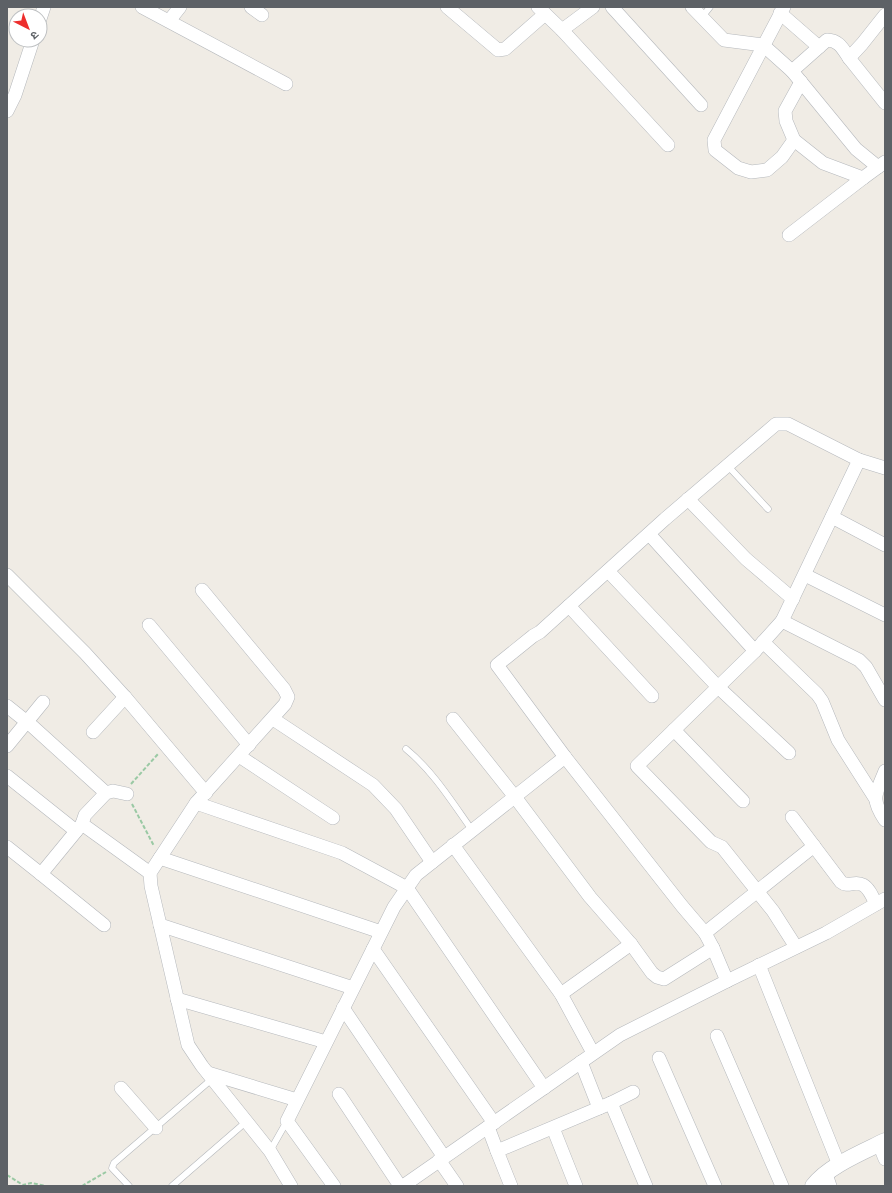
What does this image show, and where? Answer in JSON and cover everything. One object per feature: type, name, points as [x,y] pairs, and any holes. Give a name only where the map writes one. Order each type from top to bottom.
[{"type":"street","points":[[142,7],[286,84]]},
{"type":"street","points":[[169,21],[180,7]]},
{"type":"street","points":[[447,7],[498,50],[505,49],[541,10],[562,30],[668,144]]},
{"type":"street","points":[[562,30],[593,7]]},
{"type":"street","points":[[612,7],[701,104]]},
{"type":"street","points":[[692,7],[706,12],[724,40],[764,45],[792,71],[856,149],[882,165],[789,235]]},
{"type":"street","points":[[794,140],[782,157],[767,170],[751,172],[738,168],[715,150],[714,140],[782,10],[819,48]]},
{"type":"street","points":[[849,58],[885,15]]},
{"type":"street","points":[[792,71],[827,40],[833,40],[838,43],[885,103]]},
{"type":"street","points":[[7,111],[15,95],[30,48]]},
{"type":"street","points":[[801,82],[785,112],[786,121],[794,140],[823,163],[863,178]]},
{"type":"street","points":[[727,981],[705,933],[682,906],[566,757],[497,665],[540,632],[688,499],[776,424],[788,424],[859,460],[885,468]]},
{"type":"street","points":[[796,947],[773,911],[722,847],[711,842],[638,766],[759,646],[782,621],[859,460]]},
{"type":"street","points":[[688,499],[746,559],[793,599]]},
{"type":"street","points":[[832,517],[885,545]]},
{"type":"street","points":[[649,534],[759,646],[820,698],[838,740],[875,798],[878,810],[885,820]]},
{"type":"street","points":[[608,571],[718,687],[789,753]]},
{"type":"street","points":[[7,575],[85,653],[125,697],[206,793]]},
{"type":"street","points":[[805,575],[885,615]]},
{"type":"street","points":[[202,590],[284,689],[288,697],[286,704],[273,719],[196,803],[150,873],[151,886],[188,1044],[210,1076],[270,1151],[291,1186]]},
{"type":"street","points":[[570,606],[652,696]]},
{"type":"street","points":[[782,621],[859,660],[866,667],[885,700]]},
{"type":"street","points":[[149,625],[249,745]]},
{"type":"street","points":[[93,732],[125,697]]},
{"type":"street","points":[[7,746],[43,702]]},
{"type":"street","points":[[7,706],[106,793]]},
{"type":"street","points":[[273,719],[373,786],[396,808],[432,862]]},
{"type":"street","points":[[454,719],[590,897],[631,944],[652,973],[657,977],[664,979],[713,948]]},
{"type":"street","points":[[674,730],[743,801]]},
{"type":"street","points":[[239,756],[333,818]]},
{"type":"street","points":[[334,1186],[287,1121],[394,907],[416,874],[566,757]]},
{"type":"street","points":[[875,798],[885,771]]},
{"type":"street","points":[[7,776],[79,828],[150,873]]},
{"type":"street","points":[[41,874],[79,828],[86,815],[106,793],[113,791],[127,794]]},
{"type":"street","points":[[196,803],[342,853],[407,888],[544,1088]]},
{"type":"street","points":[[339,1094],[401,1186],[620,1035],[846,922],[881,902],[862,884],[856,883],[849,885],[841,882],[792,817]]},
{"type":"street","points":[[454,845],[561,994],[594,1053]]},
{"type":"street","points":[[705,933],[814,846]]},
{"type":"street","points":[[7,847],[104,925]]},
{"type":"street","points":[[160,858],[381,932]]},
{"type":"street","points":[[160,925],[353,988]]},
{"type":"street","points":[[561,994],[631,944]]},
{"type":"street","points":[[372,949],[491,1124],[498,1151],[511,1186]]},
{"type":"street","points":[[759,965],[839,1165]]},
{"type":"street","points":[[177,999],[326,1042]]},
{"type":"street","points":[[343,1008],[442,1159],[457,1186]]},
{"type":"street","points":[[716,1036],[782,1186]]},
{"type":"street","points":[[659,1058],[715,1186]]},
{"type":"street","points":[[581,1062],[599,1108]]},
{"type":"street","points":[[210,1076],[297,1100]]},
{"type":"street","points":[[121,1088],[156,1128]]},
{"type":"street","points":[[498,1151],[611,1103],[633,1092]]},
{"type":"street","points":[[611,1103],[646,1186]]},
{"type":"street","points":[[553,1128],[576,1186]]},
{"type":"street","points":[[813,1186],[817,1180],[828,1180],[839,1165],[846,1160],[883,1148]]},
{"type":"lane","points":[[727,465],[768,509]]},
{"type":"lane","points":[[406,749],[430,772],[472,830]]},
{"type":"lane","points":[[130,1186],[112,1168],[114,1163],[156,1128],[210,1076]]},
{"type":"lane","points":[[172,1186],[247,1121]]},
{"type":"lane","points":[[270,1151],[287,1121]]},
{"type":"path","points":[[160,858],[127,794],[129,786],[166,745]]},
{"type":"path","points":[[82,1186],[112,1168]]},
{"type":"path","points":[[7,1174],[23,1185],[31,1183],[46,1186]]}]
